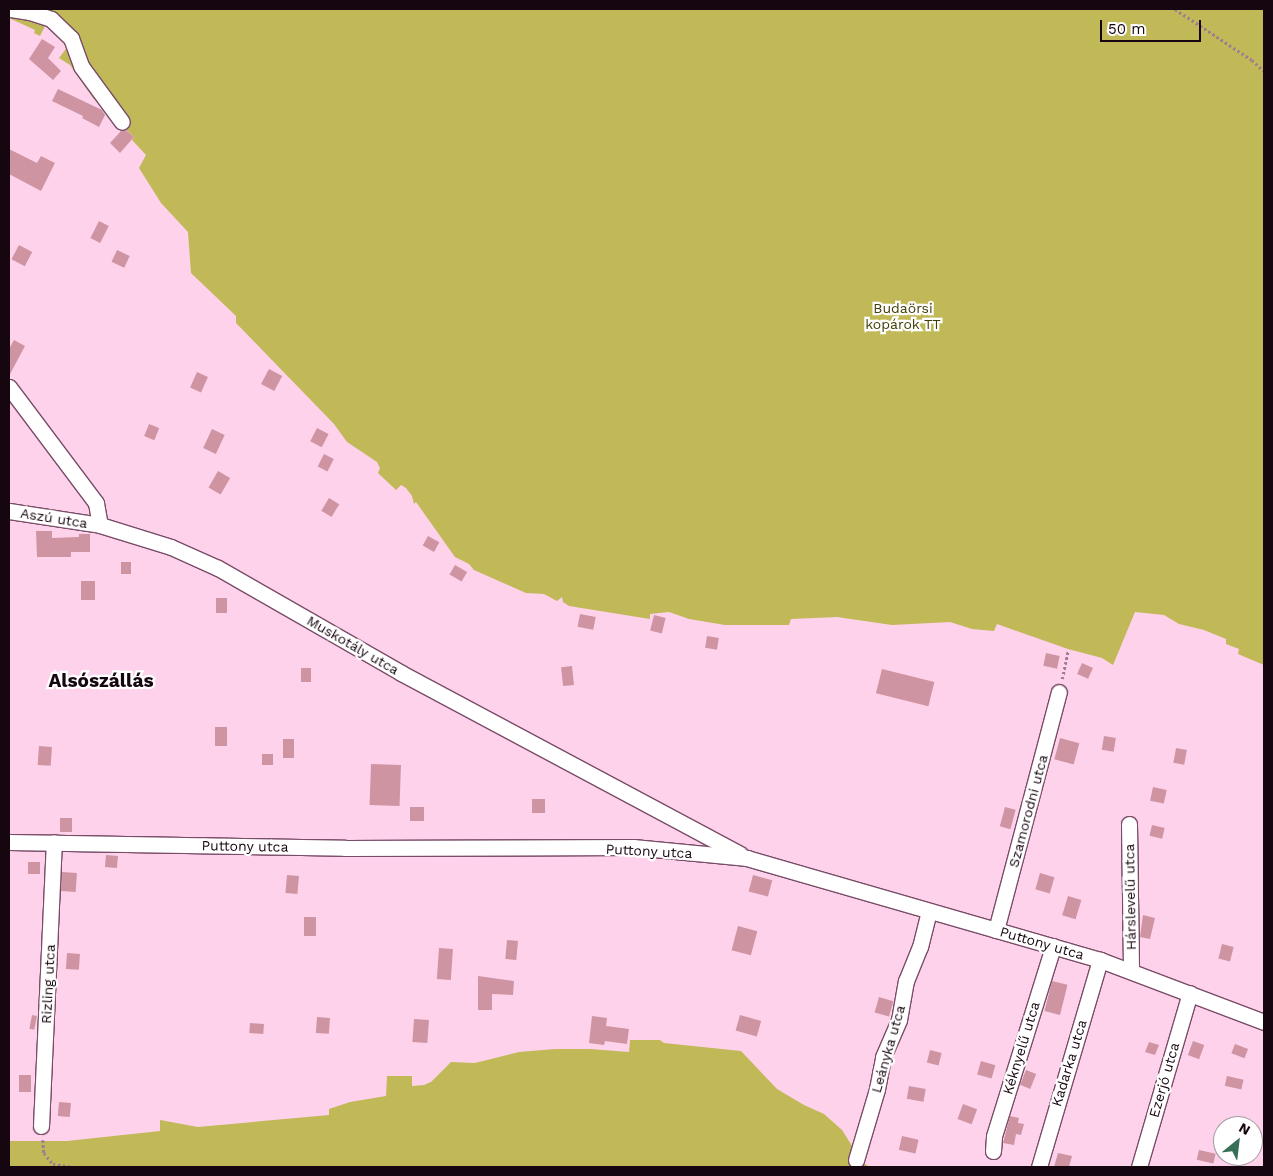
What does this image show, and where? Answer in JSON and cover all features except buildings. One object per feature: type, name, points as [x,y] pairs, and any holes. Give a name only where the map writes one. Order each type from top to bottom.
[{"type":"street","points":[[11,9],[30,12],[51,19],[72,38],[81,66],[122,122]]},
{"type":"street","points":[[9,387],[96,503],[100,525]]},
{"type":"street","name":"Aszú utca","points":[[9,511],[100,525]]},
{"type":"street","name":"Muskotály utca","points":[[100,525],[170,547],[218,568],[401,673],[747,858]]},
{"type":"street","name":"Szamorodni utca","points":[[996,930],[1060,692]]},
{"type":"street","name":"Hárslevelű utca","points":[[1129,824],[1131,971]]},
{"type":"street","name":"Puttony utca","points":[[9,842],[345,848],[633,848],[747,858],[1100,960],[1264,1022]]},
{"type":"street","name":"Rizling utca","points":[[41,1126],[54,842]]},
{"type":"street","name":"Leányka utca","points":[[856,1160],[877,1089],[883,1057],[899,1020],[906,981],[920,947],[930,910]]},
{"type":"street","name":"Kéknyelű utca","points":[[993,1151],[994,1136],[1053,946]]},
{"type":"street","name":"Kadarka utca","points":[[1038,1167],[1100,960]]},
{"type":"street","name":"Ezerjó utca","points":[[1139,1167],[1190,993]]},
{"type":"path","points":[[1175,9],[1202,29],[1240,52],[1264,71]]},
{"type":"path","points":[[1060,692],[1068,651]]},
{"type":"path","points":[[41,1126],[44,1153],[53,1164],[74,1167]]},
{"type":"green space","name":"Budaörsi kopárok TT","points":[[9,9],[1264,9],[1264,665],[1238,654],[1239,649],[1226,644],[1226,639],[1204,630],[1179,624],[1164,615],[1135,612],[1113,665],[1102,658],[1068,649],[997,624],[994,631],[972,629],[950,622],[892,625],[837,617],[791,619],[789,625],[725,625],[689,619],[669,612],[650,614],[650,619],[569,606],[563,602],[562,597],[557,601],[544,594],[526,593],[474,570],[469,564],[455,557],[416,502],[414,504],[412,496],[406,488],[401,485],[396,490],[378,473],[380,468],[377,462],[347,442],[334,424],[236,323],[236,316],[191,273],[188,232],[161,203],[139,168],[146,155],[132,140],[134,137],[93,98],[70,65],[59,58],[68,46],[47,22],[40,36],[34,33],[35,30],[9,18]]},
{"type":"green space","points":[[630,1040],[660,1040],[664,1043],[741,1051],[777,1089],[824,1114],[842,1130],[863,1163],[870,1167],[9,1167],[9,1141],[67,1141],[160,1131],[160,1120],[198,1127],[329,1115],[329,1109],[350,1102],[386,1096],[387,1076],[412,1076],[412,1086],[424,1085],[431,1082],[451,1062],[475,1063],[519,1052],[555,1049],[629,1052]]},
{"type":"district","name":"Alsószállás","points":[[101,681]]}]
